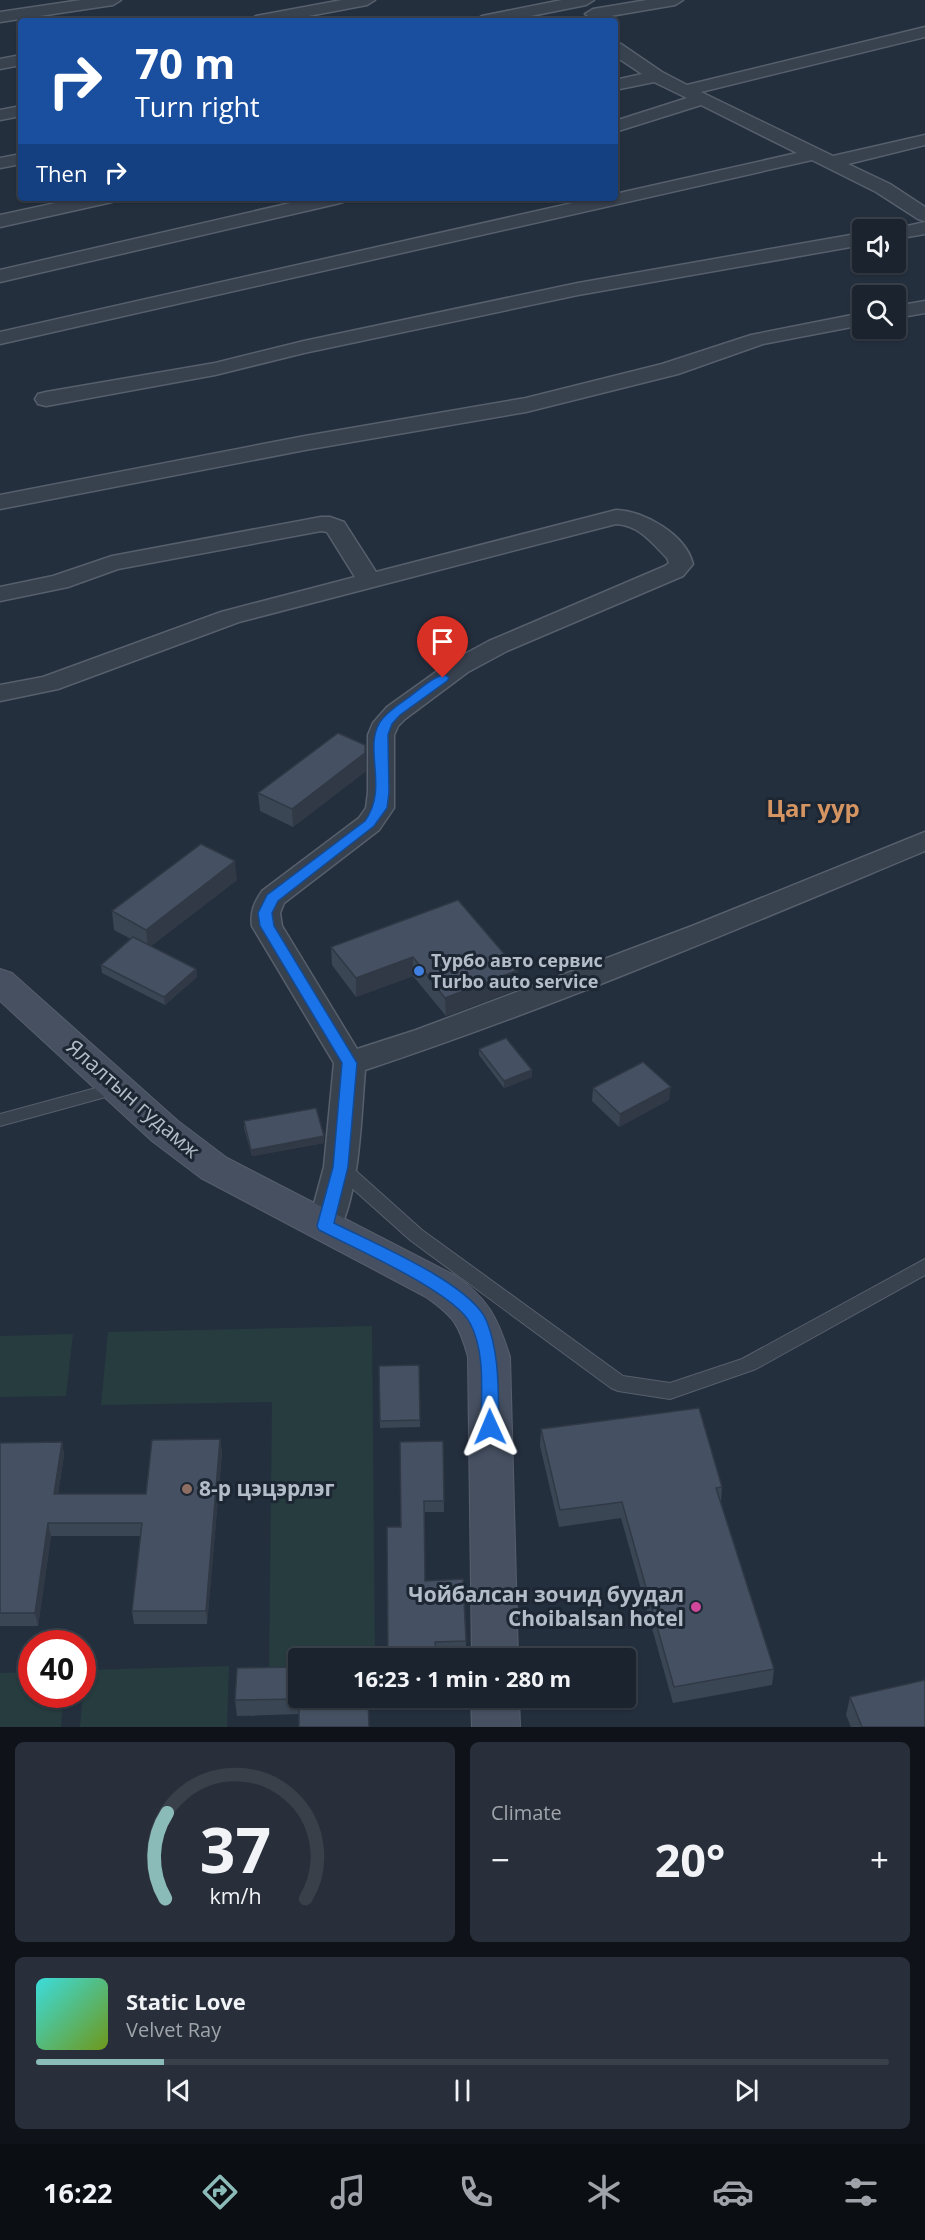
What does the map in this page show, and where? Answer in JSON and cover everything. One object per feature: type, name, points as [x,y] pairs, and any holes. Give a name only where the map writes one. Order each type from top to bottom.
[{"type":"street","points":[[0,17],[113,0]]},
{"type":"street","points":[[272,18],[367,0]]},
{"type":"street","points":[[509,18],[675,0]]},
{"type":"street","points":[[687,90],[925,32]]},
{"type":"street","points":[[618,50],[656,76],[883,188],[925,218],[906,228]]},
{"type":"street","points":[[0,64],[18,61]]},
{"type":"street","points":[[618,84],[656,76]]},
{"type":"street","points":[[618,126],[704,99]]},
{"type":"street","points":[[0,115],[18,112]]},
{"type":"street","points":[[0,338],[823,158],[925,140]]},
{"type":"street","points":[[0,164],[18,160]]},
{"type":"street","points":[[0,221],[91,201]]},
{"type":"street","points":[[0,276],[323,201]]},
{"type":"street","points":[[46,399],[215,369],[315,345],[578,289],[852,241]]},
{"type":"street","points":[[906,310],[925,307]]},
{"type":"street","points":[[0,502],[305,443],[526,405],[670,369],[758,339],[852,321]]},
{"type":"street","points":[[0,693],[49,684],[230,618],[605,520],[627,516],[639,520],[679,556],[681,564],[674,571],[498,646],[459,667],[396,712],[386,723],[381,735],[380,808],[369,824],[272,898],[265,913],[267,926],[350,1063],[340,1167],[325,1226]]},
{"type":"street","points":[[0,594],[59,582],[111,563],[321,524],[336,527],[369,580]]},
{"type":"street","points":[[350,1063],[427,1038],[669,946],[925,841]]},
{"type":"street","name":"Ялалтын гудамж","points":[[0,981],[165,1131],[214,1167],[440,1286],[464,1302],[479,1322],[489,1358],[495,1648]]},
{"type":"street","points":[[495,1708],[496,1727]]},
{"type":"lane","points":[[0,1120],[118,1088]]},
{"type":"lane","points":[[340,1167],[416,1235],[618,1383],[670,1391],[749,1364],[925,1266]]},
{"type":"green space","points":[[372,1326],[375,1648],[288,1648],[288,1673],[269,1673],[272,1402],[101,1405],[108,1332]]},
{"type":"green space","points":[[73,1334],[66,1396],[0,1397],[0,1336]]},
{"type":"green space","points":[[229,1666],[227,1727],[80,1727],[82,1708],[96,1708],[96,1670]]},
{"type":"green space","points":[[18,1672],[18,1708],[63,1708],[61,1727],[0,1727],[0,1673]]},
{"type":"building","points":[[338,733],[365,745],[365,753],[292,809],[258,793]]},
{"type":"building","points":[[201,844],[235,861],[146,930],[112,911]]},
{"type":"building","name":"Турбо авто сервис Turbo auto service","points":[[458,900],[518,970],[445,998],[413,957],[356,978],[331,947]]},
{"type":"building","points":[[133,937],[196,969],[164,997],[101,965]]},
{"type":"building","points":[[506,1038],[532,1070],[504,1081],[479,1049]]},
{"type":"building","points":[[643,1062],[671,1087],[620,1114],[593,1088]]},
{"type":"building","points":[[316,1108],[324,1136],[251,1150],[244,1121]]},
{"type":"building","points":[[419,1365],[420,1420],[380,1421],[379,1366]]},
{"type":"building","points":[[699,1408],[722,1487],[716,1488],[774,1669],[674,1687],[622,1502],[560,1510],[541,1429]]},
{"type":"building","points":[[220,1439],[206,1611],[132,1611],[142,1523],[48,1523],[35,1613],[0,1613],[0,1443],[62,1442],[54,1494],[146,1494],[152,1440]]},
{"type":"building","points":[[443,1441],[444,1501],[424,1501],[425,1581],[463,1579],[466,1641],[435,1642],[435,1648],[388,1648],[387,1527],[401,1527],[400,1442]]},
{"type":"building","points":[[288,1667],[288,1699],[235,1700],[237,1668]]},
{"type":"building","points":[[925,1680],[925,1727],[862,1727],[850,1697]]},
{"type":"building","points":[[299,1708],[368,1708],[369,1727],[299,1727]]},
{"type":"place","name":"Турбо авто сервис Turbo auto service","points":[[419,971]]},
{"type":"place","name":"8-р цэцэрлэг","points":[[187,1489]]},
{"type":"place","name":"Чойбалсан зочид буудал Choibalsan hotel","points":[[696,1607]]},
{"type":"district","name":"Цаг уур","points":[[813,809]]},
{"type":"route","points":[[443,678],[396,712],[386,723],[381,735],[380,808],[369,824],[272,898],[265,913],[267,926],[350,1063],[340,1167],[325,1226],[411,1269],[464,1302],[479,1322],[489,1358],[490,1427]]}]
